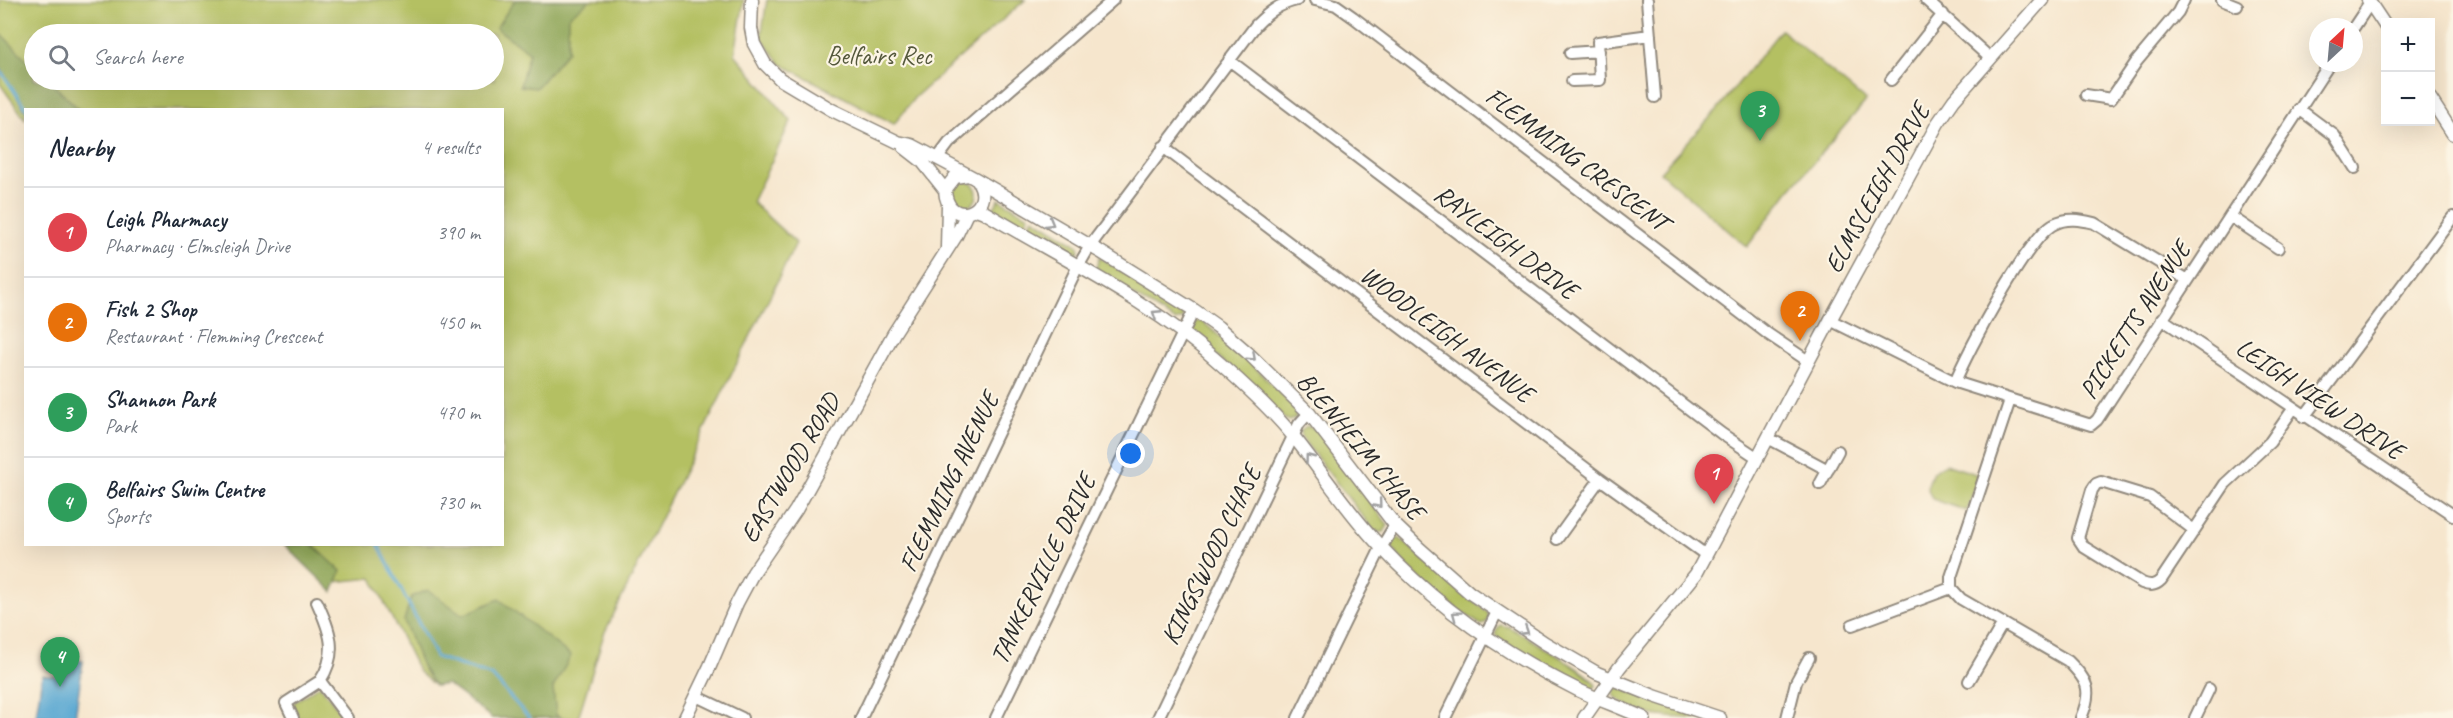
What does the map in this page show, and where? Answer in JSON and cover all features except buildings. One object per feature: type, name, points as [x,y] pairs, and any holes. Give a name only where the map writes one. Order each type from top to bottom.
[{"type":"street","points":[[753,0],[751,28],[754,44],[765,64],[780,79],[832,110],[898,142],[927,166],[945,190],[948,205],[947,248]]},
{"type":"street","points":[[938,159],[949,143],[1113,0]]},
{"type":"street","points":[[1078,266],[1090,246],[1163,147],[1269,11],[1285,2],[1297,0]]},
{"type":"street","name":"FLEMMING CRESCENT","points":[[1315,0],[1336,5],[1353,17],[1768,334],[1808,361]]},
{"type":"street","points":[[1647,0],[1655,97]]},
{"type":"street","points":[[1926,0],[1990,58]]},
{"type":"street","name":"ELMSLEIGH DRIVE","points":[[1584,718],[1611,679],[1696,574],[1830,320],[1938,123],[1953,100],[2042,0]]},
{"type":"street","points":[[2086,95],[2111,99],[2178,12],[2184,0]]},
{"type":"street","points":[[2223,0],[2237,6]]},
{"type":"street","points":[[2359,18],[2369,2],[2381,21]]},
{"type":"street","points":[[1891,80],[1943,14]]},
{"type":"street","points":[[1572,81],[1600,80],[1598,42],[1650,35]]},
{"type":"street","points":[[1570,53],[1599,51]]},
{"type":"street","name":"RAYLEIGH DRIVE","points":[[1229,60],[1713,427],[1758,458]]},
{"type":"street","name":"PICKETTS AVENUE","points":[[1830,320],[1955,382],[2091,425],[2097,420],[2324,72]]},
{"type":"street","points":[[2435,106],[2453,134]]},
{"type":"street","points":[[2300,109],[2334,135],[2355,168]]},
{"type":"street","points":[[898,142],[912,145],[973,178],[982,187],[983,197],[972,211],[961,213],[948,205]]},
{"type":"street","name":"WOODLEIGH AVENUE","points":[[1163,147],[1600,479],[1706,555]]},
{"type":"street","points":[[945,190],[955,177],[973,178]]},
{"type":"street","name":"BLENHEIM CHASE","points":[[973,178],[1194,310],[1248,353],[1308,413],[1395,525],[1446,573],[1497,612],[1545,643],[1611,679],[1720,718]]},
{"type":"street","name":"BLENHEIM CHASE","points":[[972,211],[984,212],[1078,266],[1159,315],[1182,332],[1240,382],[1293,436],[1330,486],[1382,548],[1432,596],[1486,636],[1548,675],[1644,718]]},
{"type":"street","name":"EASTWOOD ROAD","points":[[685,718],[736,603],[753,573],[796,510],[894,333],[972,211]]},
{"type":"street","points":[[2230,216],[2278,248]]},
{"type":"street","points":[[2304,417],[2453,217]]},
{"type":"street","points":[[1955,382],[1974,341],[2031,248],[2044,231],[2053,224],[2063,220],[2078,219],[2094,223],[2188,280]]},
{"type":"street","name":"FLEMMING AVENUE","points":[[861,718],[1078,266]]},
{"type":"street","name":"TANKERVILLE DRIVE","points":[[996,718],[1194,310]]},
{"type":"street","name":"LEIGH VIEW DRIVE","points":[[2162,319],[2304,417],[2453,515]]},
{"type":"street","points":[[2010,400],[1954,566],[1951,588],[1960,599],[2068,661],[2082,675],[2088,696],[2081,718]]},
{"type":"street","points":[[2194,530],[2150,497],[2101,482],[2096,484],[2092,490],[2078,538],[2084,547],[2142,584],[2153,586],[2162,580],[2225,484],[2270,442],[2293,409]]},
{"type":"street","name":"KINGSWOOD CHASE","points":[[1158,718],[1293,436],[1308,413]]},
{"type":"street","points":[[1768,438],[1828,470]]},
{"type":"street","points":[[1821,484],[1838,451]]},
{"type":"street","points":[[1557,539],[1600,479]]},
{"type":"street","points":[[1298,718],[1395,525]]},
{"type":"street","points":[[1852,625],[1951,588]]},
{"type":"street","points":[[293,718],[286,703],[321,681],[330,666],[331,634],[317,602]]},
{"type":"street","points":[[1445,718],[1497,612]]},
{"type":"street","points":[[1969,681],[2003,623]]},
{"type":"street","points":[[1787,718],[1796,682],[1809,658]]},
{"type":"street","points":[[321,681],[348,718]]},
{"type":"street","points":[[2195,718],[2209,689]]},
{"type":"street","points":[[696,696],[742,718]]},
{"type":"green space","points":[[0,0],[744,0],[735,54],[791,121],[752,202],[796,243],[604,634],[578,718],[492,718],[447,684],[435,686],[419,672],[372,578],[334,582],[294,546],[504,546],[504,108],[24,108],[24,118],[0,84]]},
{"type":"green space","points":[[515,0],[590,0],[568,17],[568,51],[536,88],[520,86],[529,52],[504,34],[504,24],[499,24]]},
{"type":"green space","name":"Belfairs Rec","points":[[767,0],[1025,0],[915,97],[894,124],[781,64],[761,37]]},
{"type":"green space","points":[[1781,30],[1866,101],[1788,192],[1747,247],[1660,172],[1717,110]]},
{"type":"green space","points":[[0,33],[24,57],[24,90],[59,90],[78,108],[24,109],[0,67]]},
{"type":"green space","points":[[964,181],[973,185],[977,194],[973,203],[964,207],[955,203],[951,194],[955,185]]},
{"type":"green space","points":[[999,199],[1029,216],[1021,230],[991,213]]},
{"type":"green space","points":[[1033,218],[1077,245],[1079,250],[1073,257],[1025,232]]},
{"type":"green space","points":[[1099,257],[1184,310],[1182,319],[1175,321],[1095,272]]},
{"type":"green space","points":[[1203,322],[1246,359],[1297,409],[1296,418],[1289,421],[1285,419],[1192,333],[1194,323]]},
{"type":"green space","points":[[1306,426],[1316,429],[1388,525],[1384,532],[1375,532],[1301,437],[1301,431]]},
{"type":"green space","points":[[1945,464],[1979,475],[1967,511],[1932,499],[1927,487],[1933,472]]},
{"type":"green space","points":[[1399,538],[1488,613],[1489,618],[1485,624],[1481,625],[1432,590],[1410,569],[1391,546],[1394,539]]},
{"type":"green space","points":[[286,546],[314,546],[341,571],[333,592]]},
{"type":"green space","points":[[428,590],[463,615],[499,599],[571,656],[553,688],[556,715],[562,718],[492,718],[447,684],[435,686],[423,669],[404,621],[411,597]]},
{"type":"green space","points":[[1500,625],[1509,627],[1557,655],[1592,680],[1596,686],[1591,690],[1548,670],[1497,638],[1495,633]]},
{"type":"green space","points":[[320,685],[345,718],[297,718],[290,705]]},
{"type":"green space","points":[[1615,688],[1702,718],[1666,717],[1642,712],[1622,702],[1613,694]]},
{"type":"water","points":[[65,658],[83,661],[75,718],[36,716],[42,675],[62,677]]},
{"type":"waterway","points":[[0,70],[26,108]]},
{"type":"waterway","points":[[379,546],[436,657],[492,676],[529,718]]},
{"type":"place","name":"Shannon Park","points":[[1760,141]]},
{"type":"place","name":"Fish 2 Shop","points":[[1800,341]]},
{"type":"place","name":"Leigh Pharmacy","points":[[1714,504]]},
{"type":"place","name":"Belfairs Swim Centre","points":[[60,687]]}]
